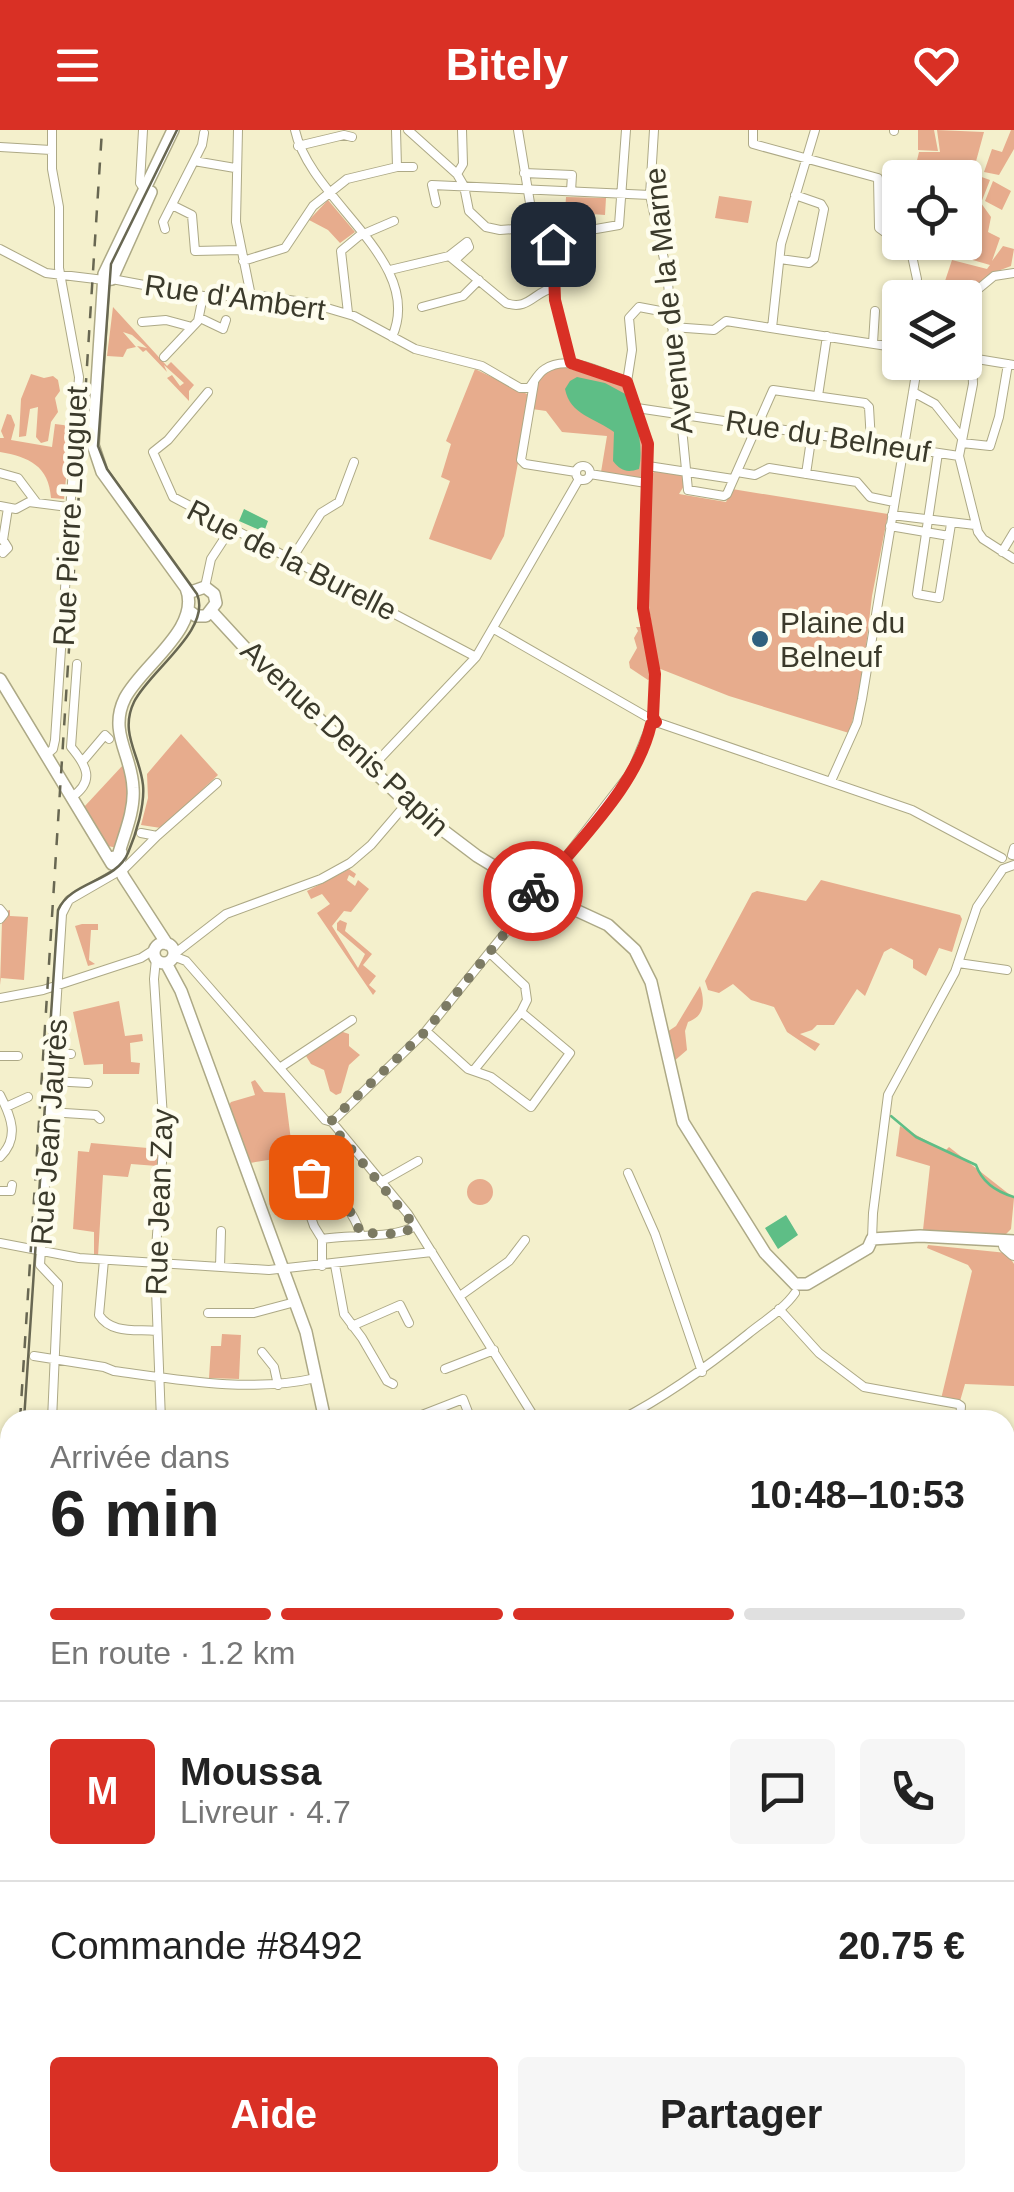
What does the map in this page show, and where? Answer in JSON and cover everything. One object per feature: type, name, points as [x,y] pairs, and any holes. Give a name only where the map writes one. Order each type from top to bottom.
[{"type":"main road","points":[[177,130],[108,280],[93,440],[102,472],[177,574],[194,590],[212,591],[216,600],[212,612],[204,616],[191,613]]},
{"type":"main road","points":[[165,954],[118,867],[134,787],[118,736],[120,712],[128,693],[191,613],[194,590]]},
{"type":"main road","name":"Avenue Denis Papin","points":[[212,612],[407,803],[477,856],[538,893],[608,926],[638,953],[652,982],[683,1122],[764,1252],[798,1288]]},
{"type":"main road","points":[[0,677],[150,920],[182,991],[295,1302],[323,1410]]},
{"type":"main road","points":[[798,1288],[873,1244],[920,1236],[1011,1244]]},
{"type":"street","name":"Rue Pierre Louguet","points":[[47,754],[55,740],[78,377],[60,274],[59,207],[50,150],[52,130]]},
{"type":"street","points":[[144,130],[140,183],[147,191]]},
{"type":"street","points":[[238,130],[236,222],[250,296]]},
{"type":"street","points":[[295,130],[298,146],[328,194],[365,234],[390,270],[399,317],[392,337]]},
{"type":"street","points":[[396,130],[397,168]]},
{"type":"street","points":[[408,130],[421,135],[457,174],[469,211],[483,226],[497,230],[547,226],[615,228],[621,222],[626,130]]},
{"type":"street","points":[[457,174],[463,164],[462,130]]},
{"type":"street","points":[[518,130],[532,208],[547,226],[552,240],[554,288],[571,363]]},
{"type":"street","name":"Avenue de la Marne","points":[[654,130],[650,195],[664,256],[686,472]]},
{"type":"street","points":[[753,130],[752,143],[878,178],[879,228],[911,251],[917,280]]},
{"type":"street","points":[[772,328],[780,259],[815,130]]},
{"type":"street","points":[[165,229],[164,222],[202,145],[204,133]]},
{"type":"street","points":[[298,146],[344,135],[352,137]]},
{"type":"street","points":[[0,146],[50,150]]},
{"type":"street","points":[[194,161],[236,168]]},
{"type":"street","points":[[243,261],[284,248],[312,206],[352,176],[412,167]]},
{"type":"street","points":[[524,172],[572,175],[571,191]]},
{"type":"street","points":[[436,203],[432,185],[650,195]]},
{"type":"street","points":[[780,259],[809,264],[814,260],[824,210],[821,204],[795,195]]},
{"type":"street","points":[[172,205],[192,215],[195,250],[240,250]]},
{"type":"street","points":[[348,314],[341,252],[365,234],[394,220]]},
{"type":"street","name":"Rue d'Ambert","points":[[0,250],[46,272],[203,296],[296,300],[348,314],[415,350],[482,366],[520,388],[532,390]]},
{"type":"street","points":[[553,259],[585,256]]},
{"type":"street","points":[[390,270],[452,258],[506,302],[517,306],[554,288]]},
{"type":"street","points":[[982,286],[994,276],[1014,273]]},
{"type":"street","points":[[422,308],[463,296],[479,280]]},
{"type":"street","points":[[164,358],[200,318],[203,296]]},
{"type":"street","points":[[332,1122],[426,1031],[632,771],[652,720],[655,674],[643,608],[648,444],[627,382],[632,350],[629,318],[635,308],[671,312]]},
{"type":"street","points":[[873,343],[875,311]]},
{"type":"street","points":[[200,318],[222,330],[226,320]]},
{"type":"street","points":[[142,322],[166,320],[192,327]]},
{"type":"street","points":[[672,327],[712,330],[726,321],[882,345]]},
{"type":"street","points":[[818,396],[827,336]]},
{"type":"street","points":[[913,392],[935,404],[956,426],[962,440],[990,450],[1011,364],[982,359]]},
{"type":"street","points":[[627,382],[571,363],[546,369],[532,390],[522,462],[586,480],[590,474],[686,472],[755,476],[770,468],[860,483],[870,497],[894,502]]},
{"type":"street","points":[[832,781],[857,723],[915,380]]},
{"type":"street","points":[[971,380],[959,456],[975,525],[983,540],[1014,559]]},
{"type":"street","points":[[686,472],[688,490],[726,495],[773,390],[867,404],[871,442]]},
{"type":"street","name":"Rue de la Burelle","points":[[208,392],[168,440],[153,450],[152,456],[172,498],[476,657]]},
{"type":"street","name":"Rue du Belneuf","points":[[637,408],[959,456]]},
{"type":"street","points":[[806,474],[812,433]]},
{"type":"street","points":[[938,453],[917,594],[939,598],[951,524]]},
{"type":"street","points":[[290,560],[321,513],[339,502],[354,462]]},
{"type":"street","points":[[0,473],[18,478],[36,502]]},
{"type":"street","points":[[370,769],[476,657],[577,476]]},
{"type":"street","points":[[1,544],[4,507],[36,502],[68,507]]},
{"type":"street","points":[[892,515],[975,525]]},
{"type":"street","points":[[890,526],[949,536]]},
{"type":"street","points":[[194,590],[230,530]]},
{"type":"street","points":[[1002,552],[1014,532]]},
{"type":"street","points":[[494,629],[652,720],[912,810],[1010,859],[977,907],[958,962],[888,1095],[873,1213],[873,1244]]},
{"type":"street","points":[[72,797],[87,782],[88,774],[71,748],[77,664]]},
{"type":"street","points":[[82,761],[106,736],[109,739]]},
{"type":"street","points":[[118,867],[217,784]]},
{"type":"street","points":[[0,998],[165,954],[234,910],[336,872],[371,845],[407,803]]},
{"type":"street","points":[[141,833],[157,836]]},
{"type":"street","name":"Rue Jean Jaurès","points":[[53,1410],[58,1284],[41,1269],[41,1252],[62,914],[65,904],[118,867]]},
{"type":"street","points":[[0,908],[4,914],[0,919]]},
{"type":"street","points":[[474,1070],[527,1000],[525,986],[490,953]]},
{"type":"street","points":[[165,954],[186,961],[325,1120],[332,1122],[415,1226],[530,1410]]},
{"type":"street","name":"Rue Jean Zay","points":[[161,1410],[156,1264],[164,1133],[155,984],[165,954]]},
{"type":"street","points":[[958,962],[1007,970]]},
{"type":"street","points":[[426,1031],[474,1070],[491,1076],[531,1106],[570,1053],[521,1012]]},
{"type":"street","points":[[281,1067],[348,1024]]},
{"type":"street","points":[[54,1053],[71,1054]]},
{"type":"street","points":[[0,1056],[18,1056]]},
{"type":"street","points":[[52,1081],[88,1083]]},
{"type":"street","points":[[0,1095],[12,1122],[9,1147],[0,1156]]},
{"type":"street","points":[[6,1108],[28,1097]]},
{"type":"street","points":[[49,1112],[100,1118]]},
{"type":"street","points":[[380,1182],[418,1161]]},
{"type":"street","points":[[628,1174],[655,1234],[702,1372]]},
{"type":"street","points":[[285,1181],[302,1184],[311,1177],[321,1180],[350,1212],[360,1233]]},
{"type":"street","points":[[302,1184],[314,1226],[322,1239],[322,1266]]},
{"type":"street","points":[[0,1191],[11,1191],[12,1185]]},
{"type":"street","points":[[322,1239],[360,1233],[401,1234],[415,1226]]},
{"type":"street","points":[[220,1267],[221,1231]]},
{"type":"street","points":[[460,1296],[509,1261],[526,1240]]},
{"type":"street","points":[[0,1243],[104,1260],[283,1270],[432,1252]]},
{"type":"street","points":[[104,1260],[102,1321],[114,1328],[156,1331]]},
{"type":"street","points":[[335,1265],[344,1314],[393,1384]]},
{"type":"street","points":[[639,1410],[702,1372],[779,1309],[798,1288]]},
{"type":"street","points":[[208,1313],[252,1314],[295,1302]]},
{"type":"street","points":[[352,1326],[400,1306],[408,1323]]},
{"type":"street","points":[[779,1309],[819,1352],[864,1387],[961,1406],[961,1410]]},
{"type":"street","points":[[446,1369],[494,1350]]},
{"type":"street","points":[[262,1352],[274,1366],[278,1385]]},
{"type":"street","points":[[34,1356],[206,1381],[278,1385],[316,1378]]},
{"type":"street","points":[[435,1410],[463,1400],[467,1410]]},
{"type":"street","points":[[446,1406],[447,1410]]},
{"type":"shaded area","points":[[918,130],[934,130],[938,151],[918,150]]},
{"type":"shaded area","points":[[937,130],[984,132],[976,160],[917,160],[919,152],[940,152]]},
{"type":"shaded area","points":[[1011,130],[1014,149],[999,175],[984,172],[992,149],[1002,152]]},
{"type":"shaded area","points":[[982,177],[990,180],[982,200]]},
{"type":"shaded area","points":[[993,181],[1011,191],[1002,210],[985,201]]},
{"type":"shaded area","points":[[719,196],[752,201],[748,223],[715,218]]},
{"type":"shaded area","points":[[566,197],[606,198],[605,215],[565,212]]},
{"type":"shaded area","points":[[328,200],[355,232],[340,243],[328,230],[309,220]]},
{"type":"shaded area","points":[[982,204],[991,217],[988,232],[1000,238],[992,261],[1003,246],[1014,249],[1011,266],[982,280],[945,280],[952,260],[987,269],[990,265],[973,260],[982,260]]},
{"type":"shaded area","points":[[113,307],[167,366],[171,362],[194,385],[189,401],[167,378],[172,375],[180,386],[184,383],[146,350],[143,352],[137,346],[147,348],[132,335],[123,332],[136,347],[127,349],[123,357],[107,356]]},
{"type":"shaded area","points":[[560,366],[622,384],[640,430],[644,479],[601,472],[607,436],[562,432],[546,411],[532,409],[542,377]]},
{"type":"shaded area","points":[[475,369],[527,394],[530,400],[504,536],[491,560],[429,539],[450,481],[441,477],[451,444],[446,441]]},
{"type":"shaded area","points":[[31,374],[53,376],[60,391],[55,398],[58,412],[51,422],[48,441],[41,443],[36,437],[38,407],[30,409],[26,436],[19,437],[21,399]]},
{"type":"shaded area","points":[[577,377],[605,383],[629,396],[640,442],[639,469],[625,470],[616,464],[614,432],[572,405],[565,389]]},
{"type":"shaded area","points":[[7,414],[15,425],[11,440],[52,447],[55,424],[71,426],[64,499],[51,498],[46,478],[36,465],[0,452]]},
{"type":"shaded area","name":"Plaine du Belneuf","points":[[656,470],[683,475],[684,486],[679,494],[726,502],[732,489],[888,514],[872,596],[861,690],[849,733],[729,696],[658,668],[647,594],[651,475]]},
{"type":"shaded area","points":[[244,509],[268,521],[264,532],[239,521]]},
{"type":"shaded area","points":[[636,627],[641,627],[651,678],[648,680],[630,668],[637,648]]},
{"type":"shaded area","points":[[181,734],[218,775],[161,828],[141,825],[148,798],[147,774]]},
{"type":"shaded area","points":[[123,765],[128,797],[117,848],[108,846],[84,807]]},
{"type":"shaded area","points":[[349,869],[356,874],[354,878],[349,875],[347,880],[355,886],[358,880],[369,889],[351,912],[344,911],[332,926],[358,968],[365,954],[337,930],[340,920],[347,923],[345,931],[372,954],[363,965],[376,976],[369,985],[376,991],[373,995],[317,913],[330,904],[322,894],[311,899],[307,891]]},
{"type":"shaded area","points":[[821,880],[960,915],[962,919],[952,952],[939,948],[926,976],[913,968],[913,960],[891,948],[884,952],[865,996],[857,989],[834,1025],[817,1025],[800,1034],[820,1044],[815,1051],[787,1032],[774,1007],[751,1000],[733,984],[719,993],[708,990],[705,981],[752,893],[806,901]]},
{"type":"shaded area","points":[[10,910],[10,916],[28,917],[24,980],[1,978],[0,985],[2,922]]},
{"type":"shaded area","points":[[98,924],[98,930],[91,930],[89,960],[95,964],[88,966],[75,926]]},
{"type":"shaded area","points":[[700,986],[702,1007],[698,1016],[688,1022],[687,1050],[673,1062],[667,1032],[676,1026]]},
{"type":"shaded area","points":[[119,1001],[125,1036],[142,1034],[143,1041],[130,1043],[131,1062],[140,1063],[139,1074],[103,1074],[103,1064],[84,1065],[73,1012]]},
{"type":"shaded area","points":[[340,1031],[349,1034],[349,1046],[360,1055],[349,1065],[341,1093],[336,1095],[330,1091],[324,1070],[311,1064],[306,1056]]},
{"type":"shaded area","points":[[255,1080],[264,1092],[285,1093],[293,1156],[250,1163],[229,1105],[255,1095],[251,1082]]},
{"type":"shaded area","points":[[900,1126],[945,1151],[949,1147],[1014,1198],[1011,1229],[1005,1235],[923,1230],[930,1166],[896,1156]]},
{"type":"shaded area","points":[[91,1143],[159,1149],[157,1166],[131,1164],[128,1177],[103,1175],[98,1256],[94,1256],[94,1232],[73,1229],[78,1151],[89,1152]]},
{"type":"shaded area","points":[[480,1179],[489,1183],[493,1192],[489,1201],[480,1205],[471,1201],[467,1192],[471,1183]]},
{"type":"shaded area","points":[[786,1215],[798,1235],[778,1249],[765,1228]]},
{"type":"shaded area","points":[[928,1245],[1007,1253],[1014,1264],[1014,1386],[965,1384],[960,1401],[941,1399],[972,1271],[968,1265],[927,1248]]},
{"type":"shaded area","points":[[222,1334],[241,1335],[239,1379],[209,1378],[211,1346],[221,1346]]},
{"type":"waterway","points":[[891,1116],[916,1137],[976,1165],[991,1186],[1014,1197]]},
{"type":"tram line","points":[[25,1410],[58,910],[73,893],[114,870],[128,853],[143,793],[129,734],[130,713],[142,690],[188,636],[199,608],[197,594],[107,469],[98,446],[111,264],[177,130]]},
{"type":"railway","points":[[21,1410],[102,130]]},
{"type":"way so far","points":[[311,1177],[318,1178],[335,1193],[360,1233],[401,1234],[415,1226],[332,1126],[333,1117],[426,1031],[534,897],[533,891]]},
{"type":"place","name":"Plaine du Belneuf","points":[[760,639]]},
{"type":"route","points":[[533,891],[541,889],[627,779],[640,757],[651,724],[656,722],[655,674],[643,608],[646,430],[627,382],[571,363],[555,300],[553,244]]}]
